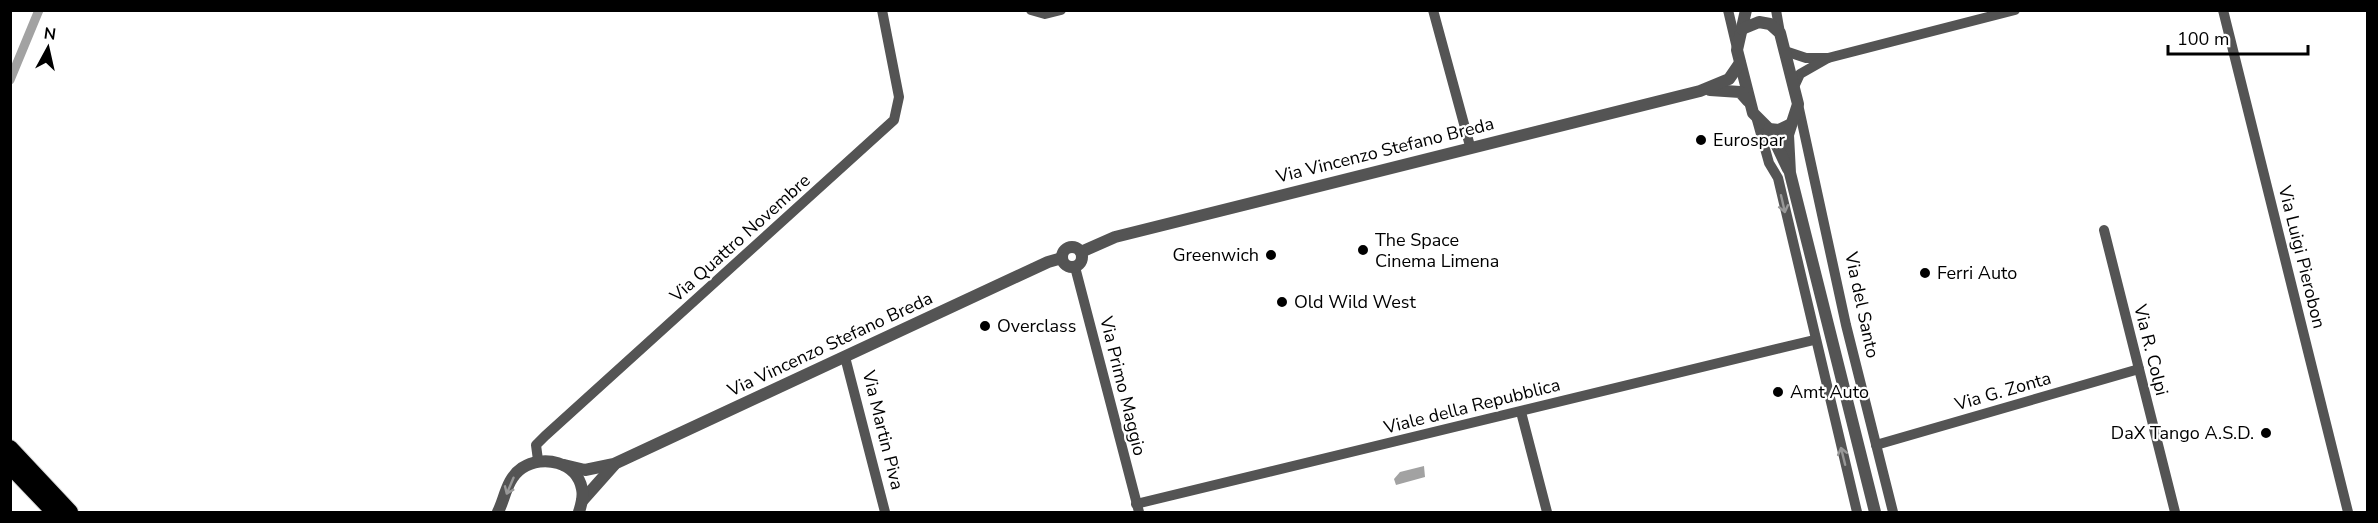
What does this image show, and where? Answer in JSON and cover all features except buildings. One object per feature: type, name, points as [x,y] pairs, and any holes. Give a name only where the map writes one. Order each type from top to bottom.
[{"type":"highway","points":[[10,448],[70,513]]},
{"type":"highway","points":[[10,466],[54,513]]},
{"type":"street","name":"Via Quattro Novembre","points":[[538,460],[536,445],[545,436],[894,120],[899,97],[882,10]]},
{"type":"street","points":[[1031,10],[1045,14],[1061,10]]},
{"type":"street","points":[[1433,10],[1470,146]]},
{"type":"street","points":[[1728,10],[1749,102],[1757,120],[1769,163],[1778,178],[1814,340],[1857,513]]},
{"type":"street","points":[[1743,29],[1746,10]]},
{"type":"street","points":[[1758,10],[1767,23],[1780,33]]},
{"type":"street","points":[[1776,10],[1780,33]]},
{"type":"street","points":[[1785,51],[1806,58],[1828,58],[2014,10]]},
{"type":"street","name":"Via Luigi Pierobon","points":[[2223,10],[2348,513]]},
{"type":"street","points":[[1739,56],[1739,34],[1743,29],[1759,22],[1767,23]]},
{"type":"street","name":"Via del Santo","points":[[1780,33],[1798,104],[1808,160],[1825,219],[1843,300],[1846,325],[1893,513]]},
{"type":"street","name":"Via Vincenzo Stefano Breda","points":[[538,460],[585,470],[614,464],[1048,262],[1062,258],[1068,248],[1076,248],[1081,252],[1106,240],[1470,146],[1700,91],[1729,79],[1739,56]]},
{"type":"street","points":[[1794,87],[1800,75],[1828,58]]},
{"type":"street","name":"Via Vincenzo Stefano Breda","points":[[1700,91],[1732,90],[1740,92],[1749,102]]},
{"type":"street","points":[[1790,173],[1789,125],[1798,104]]},
{"type":"street","points":[[1757,120],[1769,129],[1790,173],[1875,513]]},
{"type":"street","points":[[1769,129],[1779,130],[1789,125]]},
{"type":"street","name":"Via R. Colpi","points":[[2104,230],[2175,513]]},
{"type":"street","points":[[1062,258],[1066,266],[1075,267],[1082,261],[1081,252]]},
{"type":"street","name":"Via Primo Maggio","points":[[1075,267],[1137,508]]},
{"type":"street","points":[[1824,305],[1843,300]]},
{"type":"street","name":"Viale della Repubblica","points":[[1137,508],[1814,340]]},
{"type":"street","name":"Via Martin Piva","points":[[845,357],[885,513]]},
{"type":"street","name":"Via G. Zonta","points":[[1876,445],[2139,369]]},
{"type":"street","points":[[1521,412],[1547,513]]},
{"type":"street","points":[[498,513],[509,482],[522,468],[538,460]]},
{"type":"street","name":"Via Vincenzo Stefano Breda","points":[[580,507],[599,478],[614,464]]},
{"type":"street","name":"Via Vincenzo Stefano Breda","points":[[564,465],[574,474],[582,488],[580,507]]},
{"type":"shaded area","points":[[1424,466],[1425,477],[1396,485],[1394,479],[1400,472]]},
{"type":"waterway","points":[[10,80],[39,10]]},
{"type":"place","name":"Eurospar","points":[[1701,140]]},
{"type":"place","name":"The Space Cinema Limena","points":[[1363,250]]},
{"type":"place","name":"Greenwich","points":[[1271,255]]},
{"type":"place","name":"Ferri Auto","points":[[1925,273]]},
{"type":"place","name":"Old Wild West","points":[[1282,302]]},
{"type":"place","name":"Overclass","points":[[985,326]]},
{"type":"place","name":"Amt Auto","points":[[1778,392]]},
{"type":"place","name":"DaX Tango A.S.D.","points":[[2266,433]]}]
